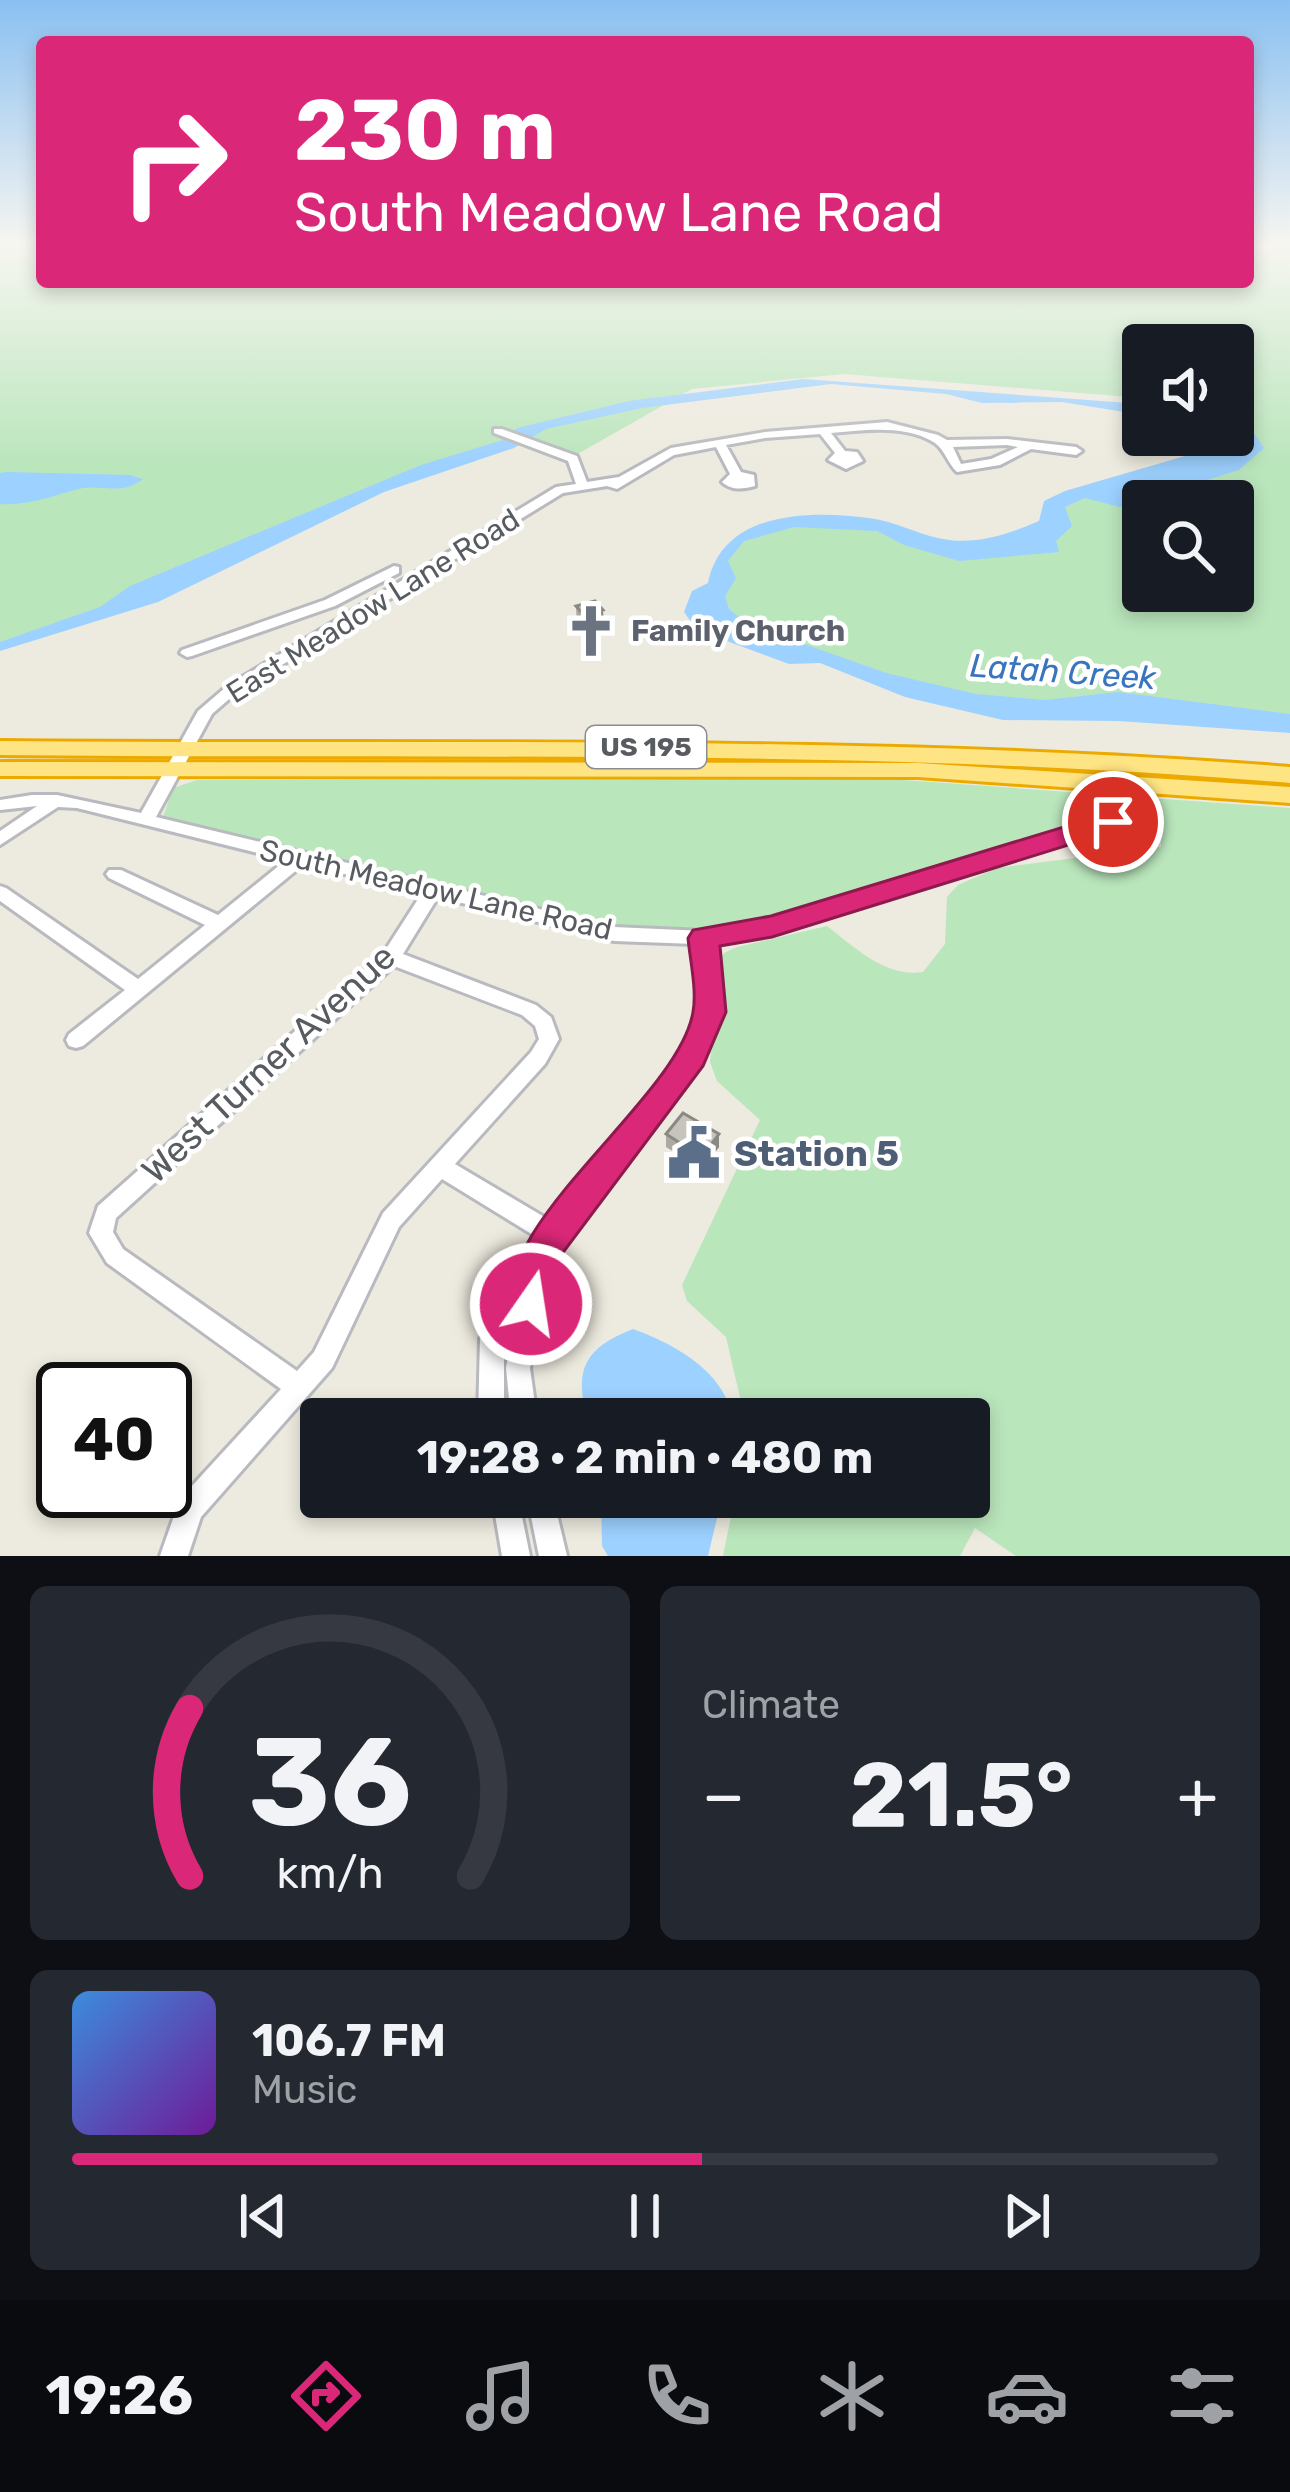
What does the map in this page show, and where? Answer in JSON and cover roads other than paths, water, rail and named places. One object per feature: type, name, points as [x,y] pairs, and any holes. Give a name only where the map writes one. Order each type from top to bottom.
[{"type":"highway","name":"US 195","points":[[0,769],[178,760],[772,746],[1009,752],[1290,775]]},
{"type":"highway","name":"US 195","points":[[0,748],[178,760],[918,770],[1290,795]]},
{"type":"street","points":[[498,431],[573,459],[582,484],[602,488],[664,454],[765,435],[900,426],[945,444],[1029,444],[1076,451]]},
{"type":"street","points":[[824,431],[859,484]]},
{"type":"street","points":[[945,444],[957,468],[988,463],[1029,444]]},
{"type":"street","points":[[721,446],[736,475]]},
{"type":"street","name":"East Meadow Lane Road","points":[[178,760],[206,711],[232,690],[560,490],[582,484]]},
{"type":"street","points":[[187,653],[329,603],[387,575],[404,585]]},
{"type":"street","points":[[146,820],[178,760]]},
{"type":"street","points":[[0,838],[57,800]]},
{"type":"street","name":"South Meadow Lane Road","points":[[0,805],[57,800],[614,934],[704,938],[772,926],[1113,822],[1144,824]]},
{"type":"street","points":[[76,1040],[299,859]]},
{"type":"street","points":[[115,874],[220,924]]},
{"type":"street","name":"West Turner Avenue","points":[[298,1386],[115,1256],[101,1233],[106,1213],[391,957],[433,890]]},
{"type":"street","points":[[0,892],[139,989]]},
{"type":"street","points":[[491,1398],[492,1339],[511,1290],[686,1066],[709,1012],[704,938]]},
{"type":"street","points":[[174,1556],[190,1509],[323,1360],[391,1220],[538,1058],[549,1040],[544,1022],[529,1010],[391,957]]},
{"type":"street","points":[[440,1166],[552,1234]]},
{"type":"street","points":[[522,1398],[518,1368],[537,1257]]},
{"type":"street","points":[[509,1518],[516,1556]]},
{"type":"street","points":[[545,1518],[553,1556]]},
{"type":"water","points":[[803,379],[1122,402],[1122,412],[1062,402],[982,403],[946,394],[831,384],[642,408],[546,429],[514,448],[384,492],[158,602],[0,651],[0,642],[100,607],[130,586],[421,465],[503,440],[517,428],[629,401]]},
{"type":"water","points":[[1254,433],[1264,448],[1239,470],[1207,480],[1122,480],[1120,507],[1085,498],[1065,507],[1072,526],[1056,541],[1059,552],[959,561],[904,545],[877,531],[794,527],[744,541],[728,561],[736,578],[725,596],[729,609],[748,624],[886,673],[976,694],[1045,700],[1118,692],[1290,714],[1290,733],[1119,721],[1003,720],[905,697],[820,663],[789,664],[697,630],[684,612],[692,591],[708,583],[717,559],[731,541],[772,521],[846,516],[949,540],[972,540],[1039,521],[1044,501],[1185,456],[1254,456]]},
{"type":"water","points":[[0,473],[143,479],[126,487],[87,488],[0,504]]},
{"type":"water","points":[[633,1329],[681,1352],[709,1374],[726,1398],[583,1398],[587,1362],[617,1336]]},
{"type":"water","points":[[601,1518],[717,1518],[708,1556],[608,1556],[602,1546]]},
{"type":"place","name":"Family Church","points":[[591,631]]},
{"type":"place","name":"Station 5","points":[[694,1153]]},
{"type":"water label","name":"Latah Creek","points":[[1063,671]]}]
